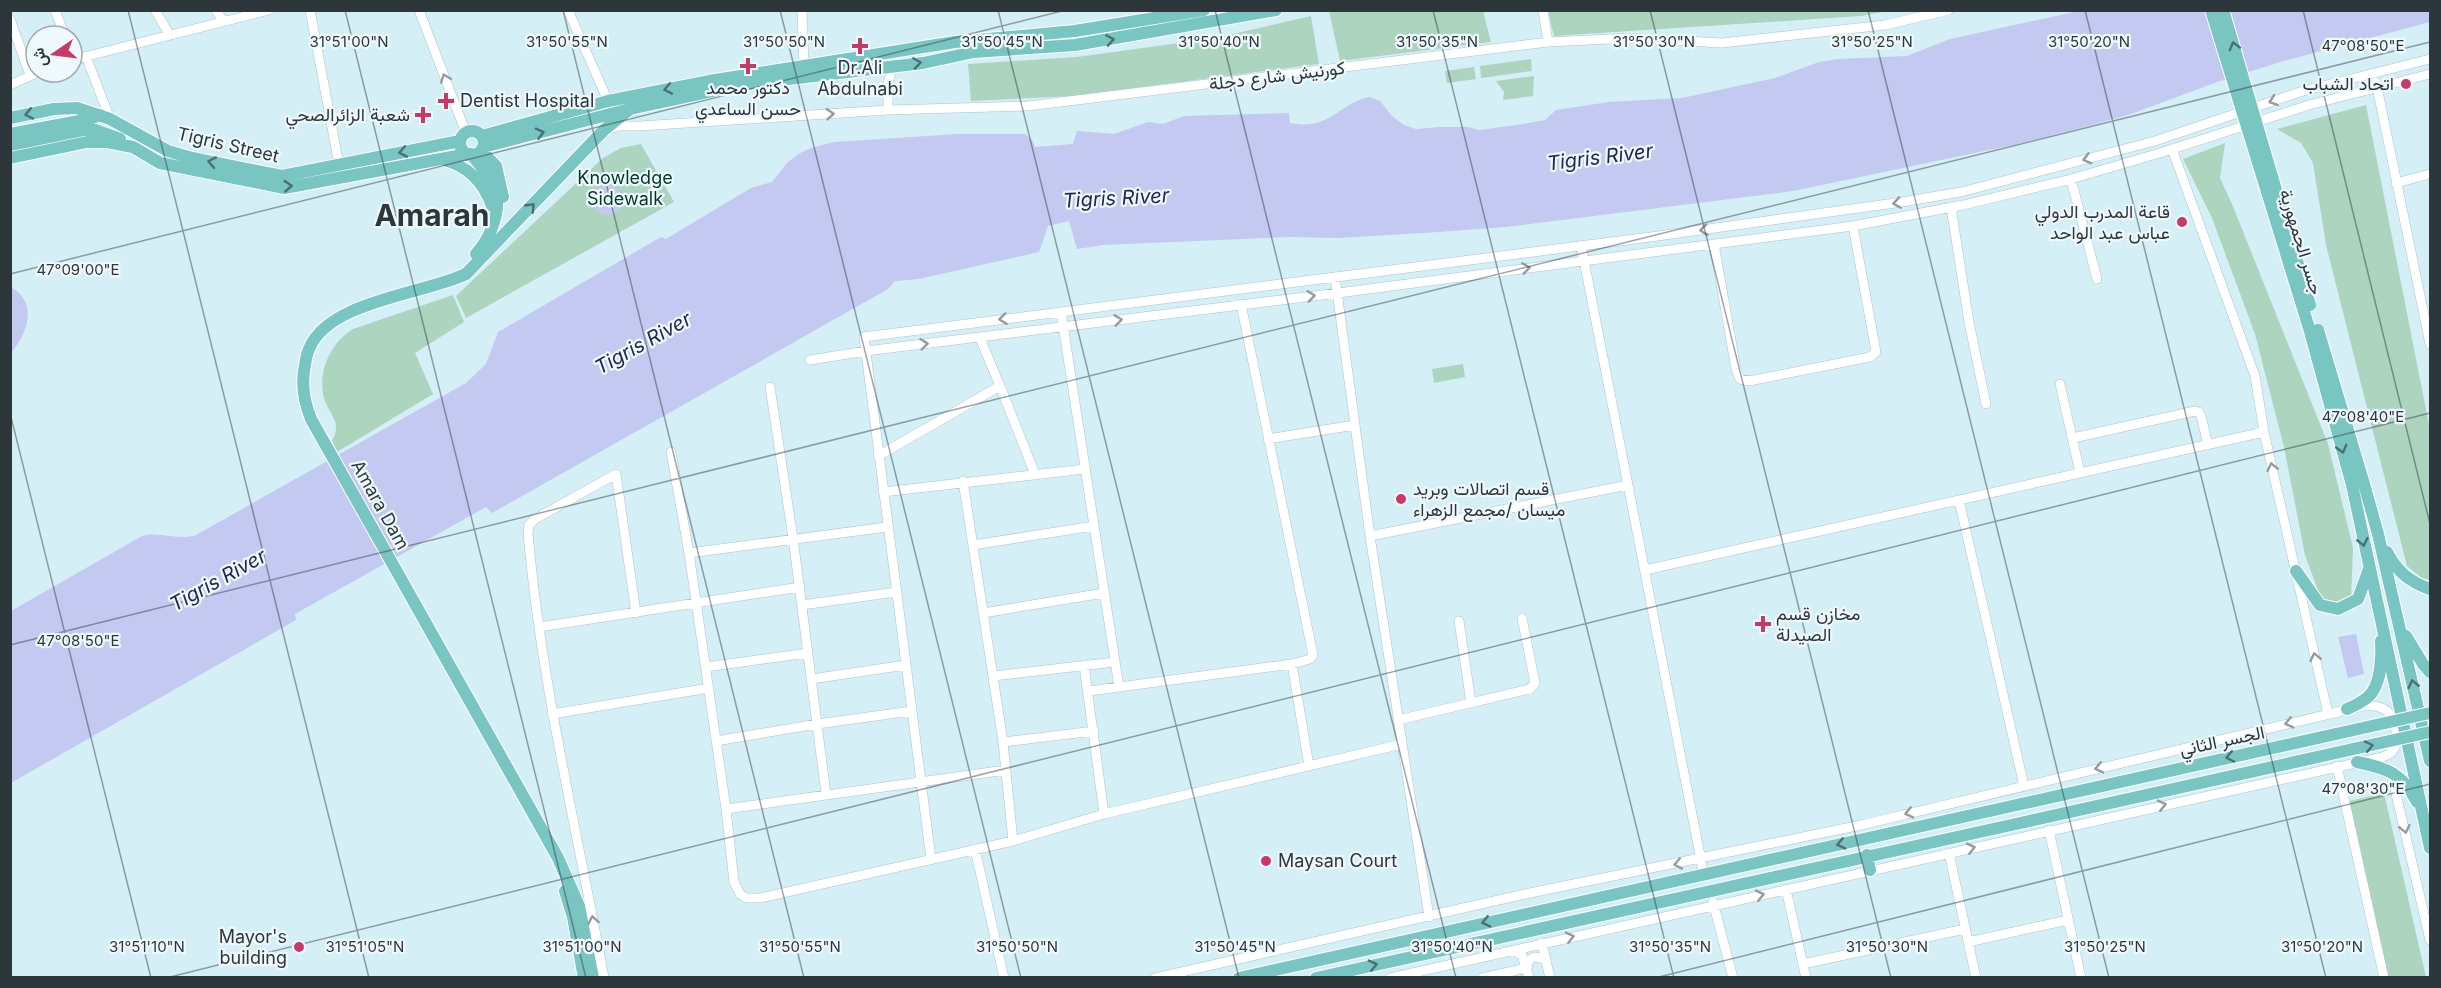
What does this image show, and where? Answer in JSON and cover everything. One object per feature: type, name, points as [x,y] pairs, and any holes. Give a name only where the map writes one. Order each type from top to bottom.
[{"type":"main road","name":"Tigris Street","points":[[477,148],[608,100],[955,42],[1075,31],[1204,10]]},
{"type":"main road","name":"Tigris Street","points":[[75,126],[105,132],[160,163],[284,188],[440,159],[630,110],[746,84],[923,63],[974,52],[1075,45],[1276,10]]},
{"type":"main road","name":"جسر الجمهورية","points":[[2211,10],[2358,484]]},
{"type":"main road","name":"جسر الجمهورية","points":[[2223,10],[2358,484]]},
{"type":"main road","name":"Tigris Street","points":[[10,118],[77,108],[105,117],[168,151],[282,176],[463,137]]},
{"type":"main road","name":"Amara Dam","points":[[555,859],[311,419],[303,390],[304,369],[310,346],[332,321],[368,304],[448,283],[466,274],[488,247],[604,130],[630,110]]},
{"type":"main road","points":[[10,145],[105,117]]},
{"type":"main road","points":[[10,134],[75,126]]},
{"type":"main road","points":[[488,247],[495,213],[496,194],[477,148],[476,131],[463,137],[462,149],[477,148],[496,166],[502,193],[499,232],[488,247]]},
{"type":"main road","name":"Tigris Street","points":[[10,158],[98,141],[133,147]]},
{"type":"main road","points":[[440,159],[455,164],[474,176],[488,193],[495,213]]},
{"type":"main road","points":[[2358,484],[2394,566],[2408,579],[2430,589]]},
{"type":"main road","points":[[2358,484],[2369,568],[2430,848]]},
{"type":"main road","points":[[2378,534],[2430,761]]},
{"type":"main road","points":[[2296,571],[2320,605],[2338,609],[2358,599],[2369,568]]},
{"type":"main road","points":[[2347,710],[2369,696],[2374,688],[2382,651],[2380,613]]},
{"type":"main road","points":[[2399,622],[2416,654],[2430,672]]},
{"type":"main road","name":"الجسر الثاني","points":[[1239,978],[2430,713]]},
{"type":"main road","name":"الجسر الثاني","points":[[1316,978],[2430,732]]},
{"type":"main road","points":[[2356,762],[2382,767],[2391,772],[2411,790],[2422,810]]},
{"type":"main road","points":[[1861,825],[1865,838]]},
{"type":"main road","points":[[1867,855],[1870,870]]},
{"type":"main road","points":[[555,859],[573,917],[584,978]]},
{"type":"main road","points":[[555,859],[579,906],[593,978]]},
{"type":"street","points":[[155,10],[168,34]]},
{"type":"street","points":[[216,10],[222,21]]},
{"type":"street","points":[[105,117],[86,56],[269,10]]},
{"type":"street","points":[[310,10],[339,165]]},
{"type":"street","points":[[419,10],[463,137]]},
{"type":"street","points":[[568,10],[608,100]]},
{"type":"street","points":[[802,10],[804,66]]},
{"type":"street","points":[[1543,10],[1548,42]]},
{"type":"street","name":"كورنيش شارع دجلة","points":[[604,130],[619,126],[888,110],[1028,106],[1548,42],[1630,38],[1722,43],[1885,25],[1949,10]]},
{"type":"street","points":[[10,19],[24,51]]},
{"type":"street","points":[[931,859],[864,337],[1851,210],[1960,192],[2156,141],[2302,91],[2430,59]]},
{"type":"street","points":[[888,110],[888,83],[893,66]]},
{"type":"street","points":[[2374,74],[2396,183],[2427,310],[2430,344]]},
{"type":"street","points":[[810,360],[1853,226],[1951,207],[2071,179],[2309,105],[2430,74]]},
{"type":"street","points":[[10,85],[24,79]]},
{"type":"street","points":[[2172,149],[2255,375],[2264,432],[2328,714]]},
{"type":"street","points":[[2396,183],[2430,174]]},
{"type":"street","points":[[2071,179],[2097,279]]},
{"type":"street","points":[[1951,207],[1986,404]]},
{"type":"street","points":[[1714,244],[1736,369],[1740,379],[1749,381],[1870,357],[1876,352],[1853,226]]},
{"type":"street","points":[[1581,245],[1704,876]]},
{"type":"street","points":[[1495,256],[1497,272]]},
{"type":"street","points":[[1335,277],[1370,536],[1429,917]]},
{"type":"street","points":[[1089,691],[1292,664],[1310,659],[1313,655],[1241,304]]},
{"type":"street","points":[[1061,312],[1119,687]]},
{"type":"street","points":[[980,338],[1035,474]]},
{"type":"street","points":[[2060,384],[2080,473]]},
{"type":"street","points":[[878,456],[1000,386]]},
{"type":"street","points":[[770,387],[800,587],[826,794]]},
{"type":"street","points":[[2073,438],[2195,411],[2201,416],[2208,445]]},
{"type":"street","points":[[1268,439],[1355,425]]},
{"type":"street","points":[[1645,570],[2264,432]]},
{"type":"street","points":[[671,452],[697,603],[734,882],[740,894],[746,898],[760,898],[1013,841],[1104,814],[1402,744]]},
{"type":"street","points":[[883,492],[963,481],[1085,469]]},
{"type":"street","points":[[604,978],[552,714],[530,550],[530,525],[534,519],[616,474],[636,613]]},
{"type":"street","points":[[963,481],[1003,742],[1013,841]]},
{"type":"street","points":[[1370,536],[1628,485]]},
{"type":"street","points":[[1959,500],[2024,786]]},
{"type":"street","points":[[689,553],[887,526]]},
{"type":"street","points":[[973,545],[1094,526]]},
{"type":"street","points":[[539,627],[800,587]]},
{"type":"street","points":[[802,605],[896,592]]},
{"type":"street","points":[[983,613],[1104,593]]},
{"type":"street","points":[[1398,720],[1530,689],[1535,683],[1522,618]]},
{"type":"street","points":[[1459,621],[1471,703]]},
{"type":"street","points":[[706,667],[808,652]]},
{"type":"street","points":[[993,676],[1115,662]]},
{"type":"street","points":[[812,679],[906,664]]},
{"type":"street","points":[[1292,664],[1309,766]]},
{"type":"street","points":[[1084,665],[1104,814]]},
{"type":"street","points":[[552,714],[709,688]]},
{"type":"street","points":[[1155,978],[1525,894],[1861,825],[2328,714],[2375,705],[2381,706],[2391,714],[2397,744],[2391,753],[1390,978]]},
{"type":"street","points":[[716,741],[912,711]]},
{"type":"street","points":[[1003,742],[1094,731]]},
{"type":"street","points":[[2337,766],[2384,978]]},
{"type":"street","points":[[726,809],[1006,770]]},
{"type":"street","points":[[2391,772],[2430,940]]},
{"type":"street","points":[[2049,830],[2081,978]]},
{"type":"street","points":[[975,849],[1004,978]]},
{"type":"street","points":[[1949,853],[1976,978]]},
{"type":"street","points":[[1786,889],[1806,978]]},
{"type":"street","points":[[1710,890],[1733,978]]},
{"type":"street","points":[[1968,942],[2068,920]]},
{"type":"street","points":[[1803,964],[1965,929]]},
{"type":"street","points":[[1542,943],[1550,978]]},
{"type":"street","points":[[1513,950],[1522,955],[1528,973]]},
{"type":"street","points":[[1528,973],[1529,960],[1534,957],[1546,959]]},
{"type":"street","points":[[1482,978],[1528,973]]},
{"type":"green space","points":[[1548,10],[1888,11],[1861,16],[1554,36]]},
{"type":"green space","points":[[1329,11],[1483,11],[1491,42],[1340,61]]},
{"type":"green space","points":[[1311,16],[1319,64],[1073,96],[971,101],[968,64],[1077,57],[1216,38]]},
{"type":"green space","points":[[1531,59],[1532,71],[1481,78],[1480,66]]},
{"type":"green space","points":[[1474,67],[1476,79],[1447,83],[1445,71]]},
{"type":"green space","points":[[1534,76],[1533,96],[1503,100],[1504,92],[1496,81]]},
{"type":"green space","points":[[2366,105],[2430,430],[2430,580],[2422,578],[2407,566],[2326,245],[2313,163],[2301,143],[2277,129]]},
{"type":"green space","points":[[2225,143],[2220,178],[2328,444],[2353,548],[2351,598],[2344,605],[2322,601],[2305,555],[2284,447],[2255,334],[2212,218],[2183,159]]},
{"type":"green space","name":"Knowledge Sidewalk","points":[[641,144],[674,202],[466,318],[456,296],[603,158],[621,148]]},
{"type":"green space","points":[[453,295],[464,322],[415,353],[433,394],[337,452],[332,440],[336,423],[326,404],[322,388],[324,368],[332,350],[353,329]]},
{"type":"green space","points":[[1463,364],[1465,377],[1434,383],[1432,369]]},
{"type":"green space","points":[[2384,793],[2426,977],[2388,977],[2345,802]]},
{"type":"water","name":"Tigris River","points":[[2079,11],[2430,11],[2430,22],[2284,61],[2217,82],[2131,114],[2092,125],[2013,145],[1793,191],[1506,227],[1339,238],[1289,237],[1103,245],[1077,249],[1069,221],[1048,226],[1039,252],[919,279],[895,281],[888,289],[492,513],[486,507],[295,614],[296,620],[11,783],[11,611],[142,536],[188,537],[196,535],[466,383],[486,364],[498,332],[661,237],[666,239],[751,188],[772,182],[786,164],[798,154],[811,148],[834,142],[958,134],[1025,134],[1032,140],[1035,147],[1073,144],[1077,131],[1114,134],[1148,122],[1163,124],[1184,116],[1289,113],[1290,123],[1315,123],[1333,116],[1358,100],[1369,97],[1380,101],[1393,117],[1404,125],[1416,129],[1468,127],[1479,130],[1545,120],[1556,110],[1609,102],[1682,98],[1775,78],[1819,62],[1907,56],[1950,39]]},
{"type":"water","points":[[607,185],[618,189],[622,200],[618,211],[607,215],[596,211],[592,200],[596,189]]},
{"type":"water","points":[[11,287],[25,301],[28,319],[22,337],[11,353]]},
{"type":"water","points":[[2356,634],[2364,674],[2348,678],[2338,637]]},
{"type":"place","name":"Dr.Ali Abdulnabi","points":[[860,46]]},
{"type":"place","name":"دكتور محمد حسن الساعدي","points":[[748,66]]},
{"type":"place","name":"اتحاد الشباب","points":[[2406,84]]},
{"type":"place","name":"Dentist Hospital","points":[[446,101]]},
{"type":"place","name":"شعبة الزائرالصحي","points":[[423,115]]},
{"type":"place","name":"قاعة المدرب الدولي عباس عبد الواحد","points":[[2182,222]]},
{"type":"place","name":"قسم اتصالات وبريد ميسان /مجمع الزهراء","points":[[1401,499]]},
{"type":"place","name":"مخازن قسم الصيدلة","points":[[1763,624]]},
{"type":"place","name":"Maysan Court","points":[[1266,861]]},
{"type":"place","name":"Mayor's building","points":[[299,947]]},
{"type":"district","name":"Amarah","points":[[432,216]]}]
